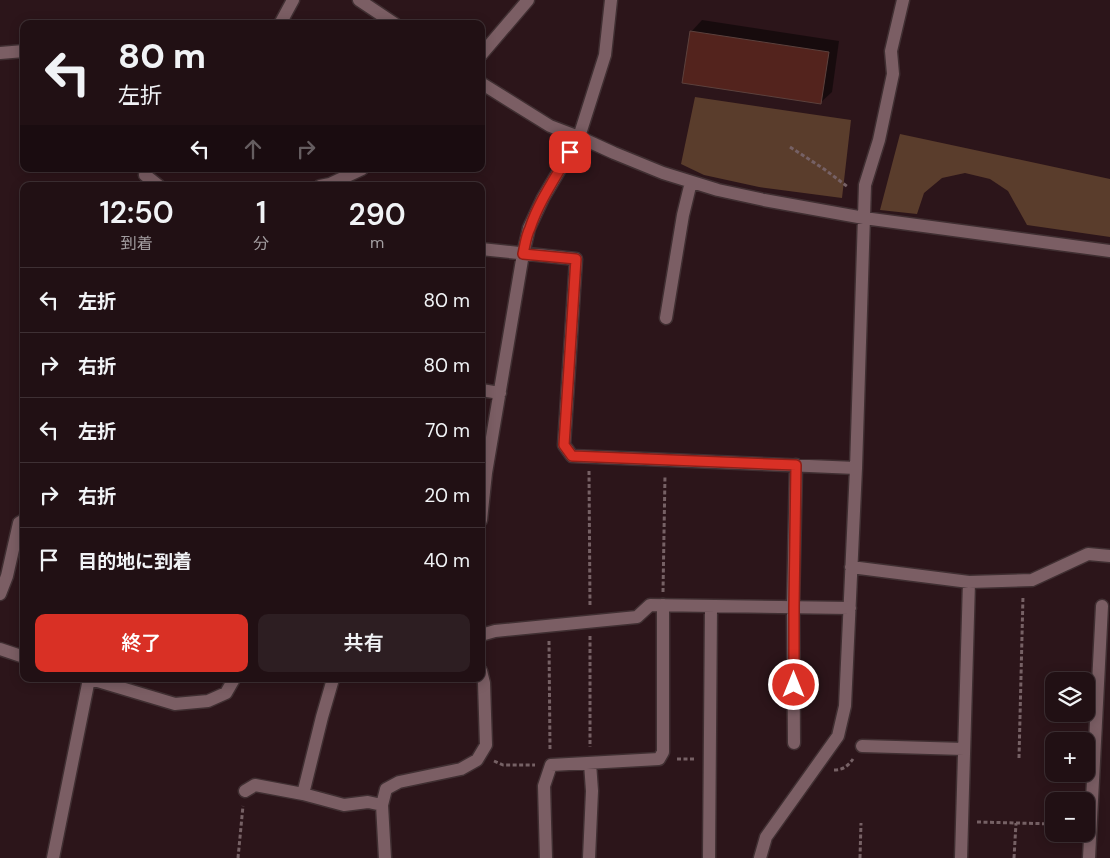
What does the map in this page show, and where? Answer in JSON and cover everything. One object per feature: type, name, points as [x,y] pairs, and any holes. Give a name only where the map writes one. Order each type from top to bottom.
[{"type":"street","points":[[282,20],[294,0]]},
{"type":"street","points":[[359,0],[389,20]]},
{"type":"street","points":[[485,50],[528,0]]},
{"type":"street","points":[[485,482],[523,254],[530,228],[543,198],[579,137],[605,55],[611,0]]},
{"type":"street","points":[[760,858],[766,837],[838,736],[845,706],[866,185],[879,140],[892,74],[891,51],[903,0]]},
{"type":"street","points":[[0,53],[20,50]]},
{"type":"street","points":[[485,85],[550,126],[663,173],[718,190],[864,218],[1110,251]]},
{"type":"street","points":[[146,172],[145,175],[154,182]]},
{"type":"street","points":[[334,182],[356,172]]},
{"type":"street","points":[[666,318],[683,215],[691,182]]},
{"type":"street","points":[[485,249],[576,259],[564,445],[572,456],[856,468]]},
{"type":"street","points":[[485,391],[500,393]]},
{"type":"street","points":[[794,743],[796,465]]},
{"type":"street","points":[[0,594],[7,576],[20,522]]},
{"type":"street","points":[[851,567],[969,582],[1032,580],[1088,554],[1110,556]]},
{"type":"street","points":[[961,858],[969,582]]},
{"type":"street","points":[[485,634],[549,625],[637,617],[650,604],[850,608]]},
{"type":"street","points":[[546,858],[544,786],[551,765],[659,759],[663,752],[663,605]]},
{"type":"street","points":[[709,858],[711,606]]},
{"type":"street","points":[[1089,858],[1102,606]]},
{"type":"street","points":[[0,649],[20,656]]},
{"type":"street","points":[[53,858],[89,682]]},
{"type":"street","points":[[100,682],[175,704],[208,701],[226,692],[232,682]]},
{"type":"street","points":[[303,794],[332,682]]},
{"type":"street","points":[[385,858],[382,805],[386,789],[399,782],[461,769],[477,760],[486,745],[484,682]]},
{"type":"street","points":[[862,746],[964,748]]},
{"type":"street","points":[[589,858],[592,791],[590,763]]},
{"type":"street","points":[[245,791],[255,785],[303,794],[344,805],[368,802],[382,805]]},
{"type":"path","points":[[790,147],[848,188]]},
{"type":"path","points":[[589,457],[590,763]]},
{"type":"path","points":[[663,605],[666,460]]},
{"type":"path","points":[[1019,758],[1023,595]]},
{"type":"path","points":[[480,754],[503,765],[551,765],[549,625]]},
{"type":"path","points":[[814,770],[840,770],[850,764],[862,746]]},
{"type":"path","points":[[659,759],[709,759]]},
{"type":"path","points":[[238,858],[245,791]]},
{"type":"path","points":[[962,821],[1045,824]]},
{"type":"path","points":[[1014,858],[1016,822]]},
{"type":"path","points":[[860,858],[861,823]]},
{"type":"shaded area","points":[[695,97],[851,120],[842,198],[759,187],[704,175],[681,164]]},
{"type":"shaded area","points":[[900,134],[1110,179],[1110,237],[1027,225],[1008,191],[990,179],[965,173],[942,178],[924,193],[917,214],[880,210]]},
{"type":"building","points":[[690,31],[829,52],[821,104],[682,83]]},
{"type":"route","points":[[570,152],[536,213],[523,254],[576,259],[564,445],[572,456],[796,465],[794,685]]}]
